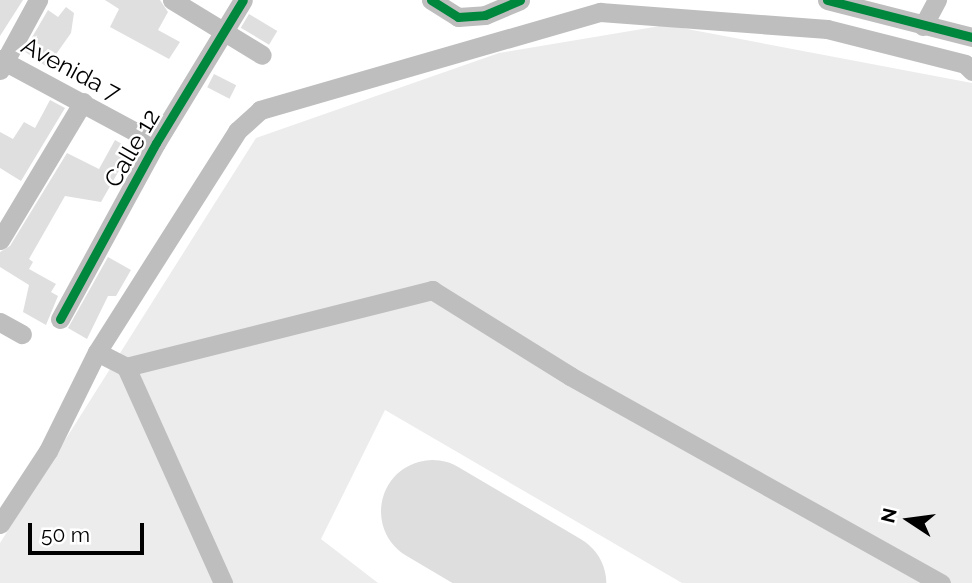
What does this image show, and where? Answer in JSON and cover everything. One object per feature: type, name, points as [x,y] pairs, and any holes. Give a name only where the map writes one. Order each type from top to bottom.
[{"type":"street","points":[[2,64],[38,0]]},
{"type":"street","points":[[172,0],[262,55]]},
{"type":"street","name":"Calle 12","points":[[60,318],[156,143],[243,0]]},
{"type":"street","points":[[431,0],[458,17],[485,15],[520,0]]},
{"type":"street","points":[[827,0],[972,37]]},
{"type":"street","points":[[923,26],[937,0]]},
{"type":"street","points":[[0,524],[48,451],[97,352],[237,131],[260,110],[318,90],[600,12],[827,29],[970,67]]},
{"type":"street","name":"Avenida 7","points":[[2,64],[83,102],[156,143]]},
{"type":"street","points":[[0,240],[83,102]]},
{"type":"street","points":[[126,367],[432,290],[570,376],[941,583]]},
{"type":"street","points":[[0,322],[22,334]]},
{"type":"street","points":[[97,352],[126,367],[223,583]]},
{"type":"shaded area","points":[[666,25],[972,83],[972,583],[682,583],[385,410],[321,539],[378,583],[0,583],[0,543],[256,138],[499,53]]},
{"type":"building","points":[[0,0],[23,0],[0,36]]},
{"type":"building","points":[[105,0],[160,0],[168,12],[158,30],[180,42],[169,59],[110,27],[119,9]]},
{"type":"building","points":[[66,7],[74,13],[71,33],[47,67],[24,51],[48,10],[58,17]]},
{"type":"building","points":[[249,14],[277,31],[269,45],[241,28]]},
{"type":"building","points":[[214,74],[236,85],[229,99],[207,87]]},
{"type":"building","points":[[50,100],[65,108],[21,181],[0,168],[0,132],[13,139],[24,122],[35,128]]},
{"type":"building","points":[[115,140],[136,152],[129,165],[124,162],[101,202],[65,196],[29,259],[33,262],[29,269],[56,284],[51,292],[58,296],[46,325],[23,312],[29,285],[0,267],[0,252],[10,246],[67,153],[99,169]]},
{"type":"building","points":[[108,257],[131,270],[116,296],[108,296],[87,339],[68,328]]},
{"type":"runway","points":[[432,511],[554,583]]},
{"type":"cycle path","points":[[60,319],[156,143],[243,0]]},
{"type":"cycle path","points":[[431,0],[458,17],[485,15],[520,0]]},
{"type":"cycle path","points":[[827,0],[972,37]]}]
